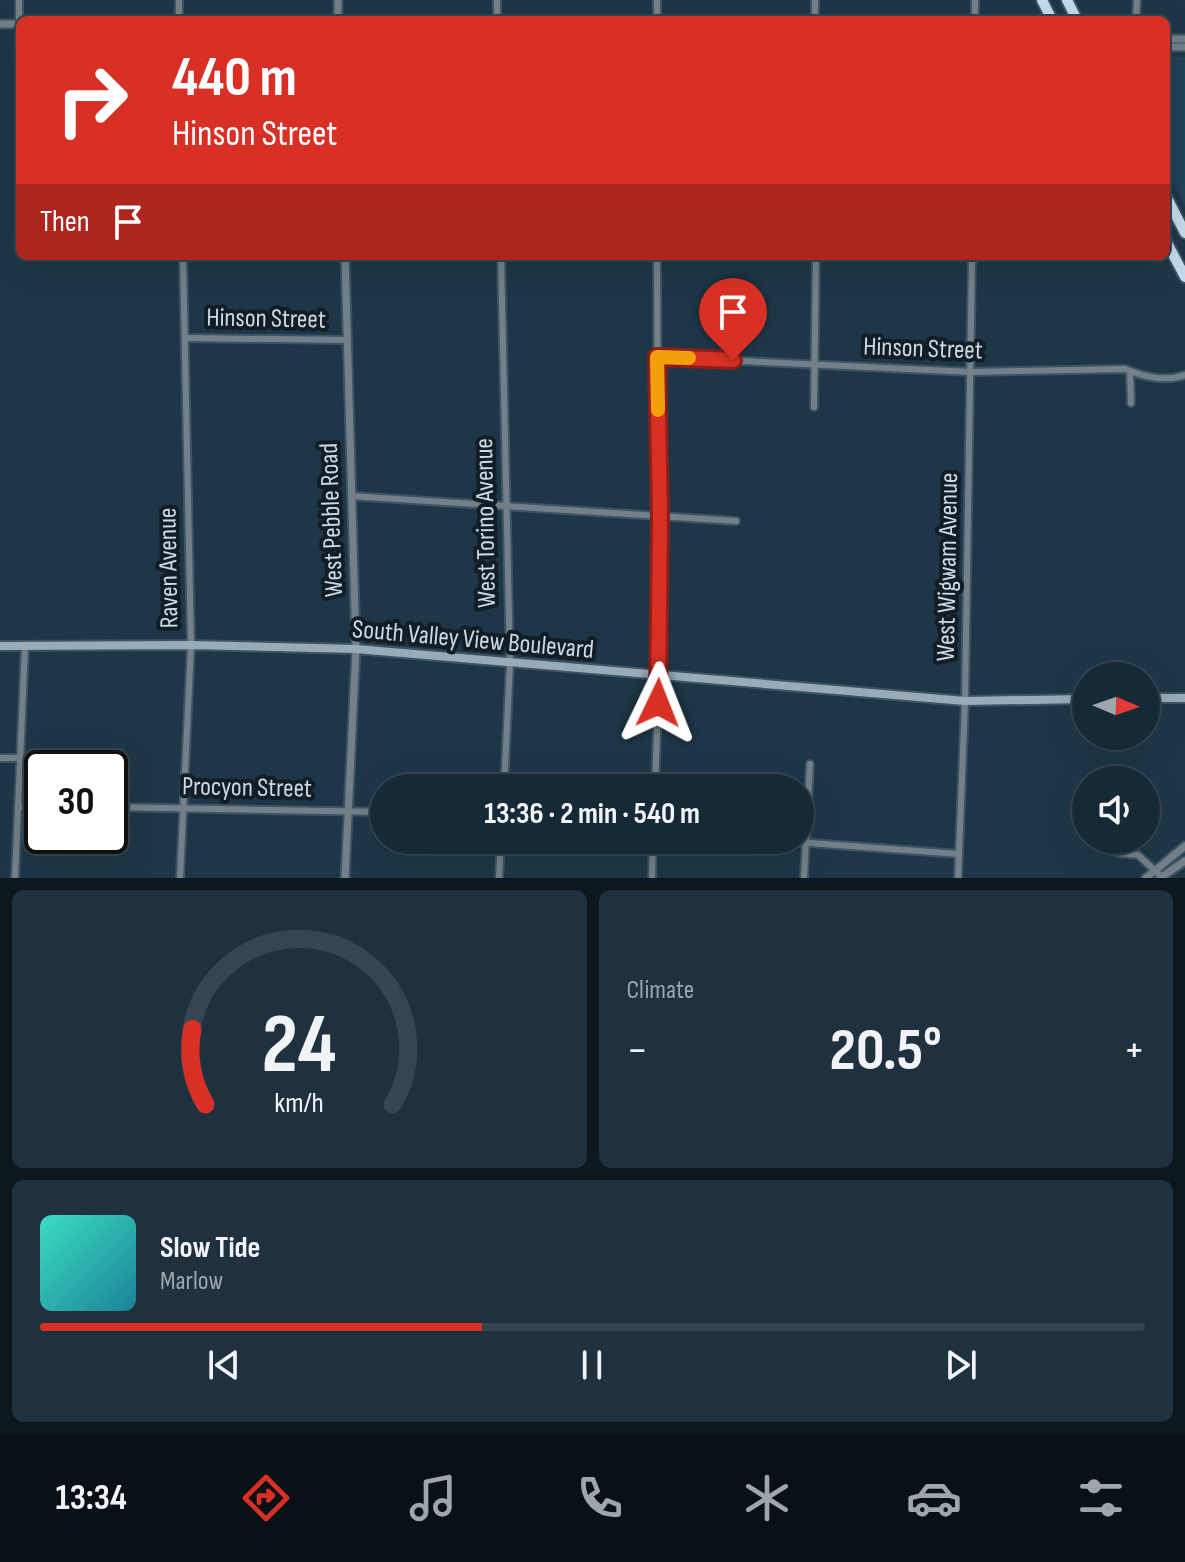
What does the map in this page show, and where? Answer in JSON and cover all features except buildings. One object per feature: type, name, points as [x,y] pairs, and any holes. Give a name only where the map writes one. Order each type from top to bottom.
[{"type":"highway","points":[[1170,204],[1185,233]]},
{"type":"highway","points":[[1170,249],[1185,277]]},
{"type":"main road","name":"South Valley View Boulevard","points":[[0,646],[191,645],[356,649],[965,701],[1072,699]]},
{"type":"main road","points":[[1160,698],[1185,698]]},
{"type":"street","name":"Raven Avenue","points":[[180,878],[191,645],[183,260]]},
{"type":"street","name":"West Pebble Road","points":[[345,260],[356,649],[345,878]]},
{"type":"street","name":"West Torino Avenue","points":[[501,260],[510,663],[505,774]]},
{"type":"street","points":[[655,774],[660,516],[657,260]]},
{"type":"street","points":[[814,407],[816,260]]},
{"type":"street","name":"West Wigwam Avenue","points":[[958,878],[965,701],[972,260]]},
{"type":"street","name":"Hinson Street","points":[[185,338],[347,340]]},
{"type":"street","name":"Hinson Street","points":[[657,357],[971,372],[1130,371],[1160,379],[1185,375]]},
{"type":"street","points":[[1130,371],[1131,403]]},
{"type":"street","points":[[351,496],[736,521]]},
{"type":"street","points":[[15,878],[25,646]]},
{"type":"street","points":[[0,758],[20,758]]},
{"type":"street","points":[[809,774],[810,764]]},
{"type":"street","points":[[18,807],[24,807]]},
{"type":"street","name":"Procyon Street","points":[[128,807],[370,811]]},
{"type":"street","points":[[814,843],[959,854]]},
{"type":"street","points":[[1146,878],[1185,846]]},
{"type":"street","points":[[499,878],[500,854]]},
{"type":"street","points":[[652,878],[653,854]]},
{"type":"street","points":[[804,878],[805,854]]},
{"type":"street","points":[[1128,854],[1138,855],[1161,877],[1185,861]]},
{"type":"shaded area","points":[[1170,57],[1185,57],[1185,207],[1170,177]]},
{"type":"slow traffic","points":[[658,410],[657,357],[689,358]]},
{"type":"route","points":[[658,703],[660,516],[657,357],[733,360]]}]
